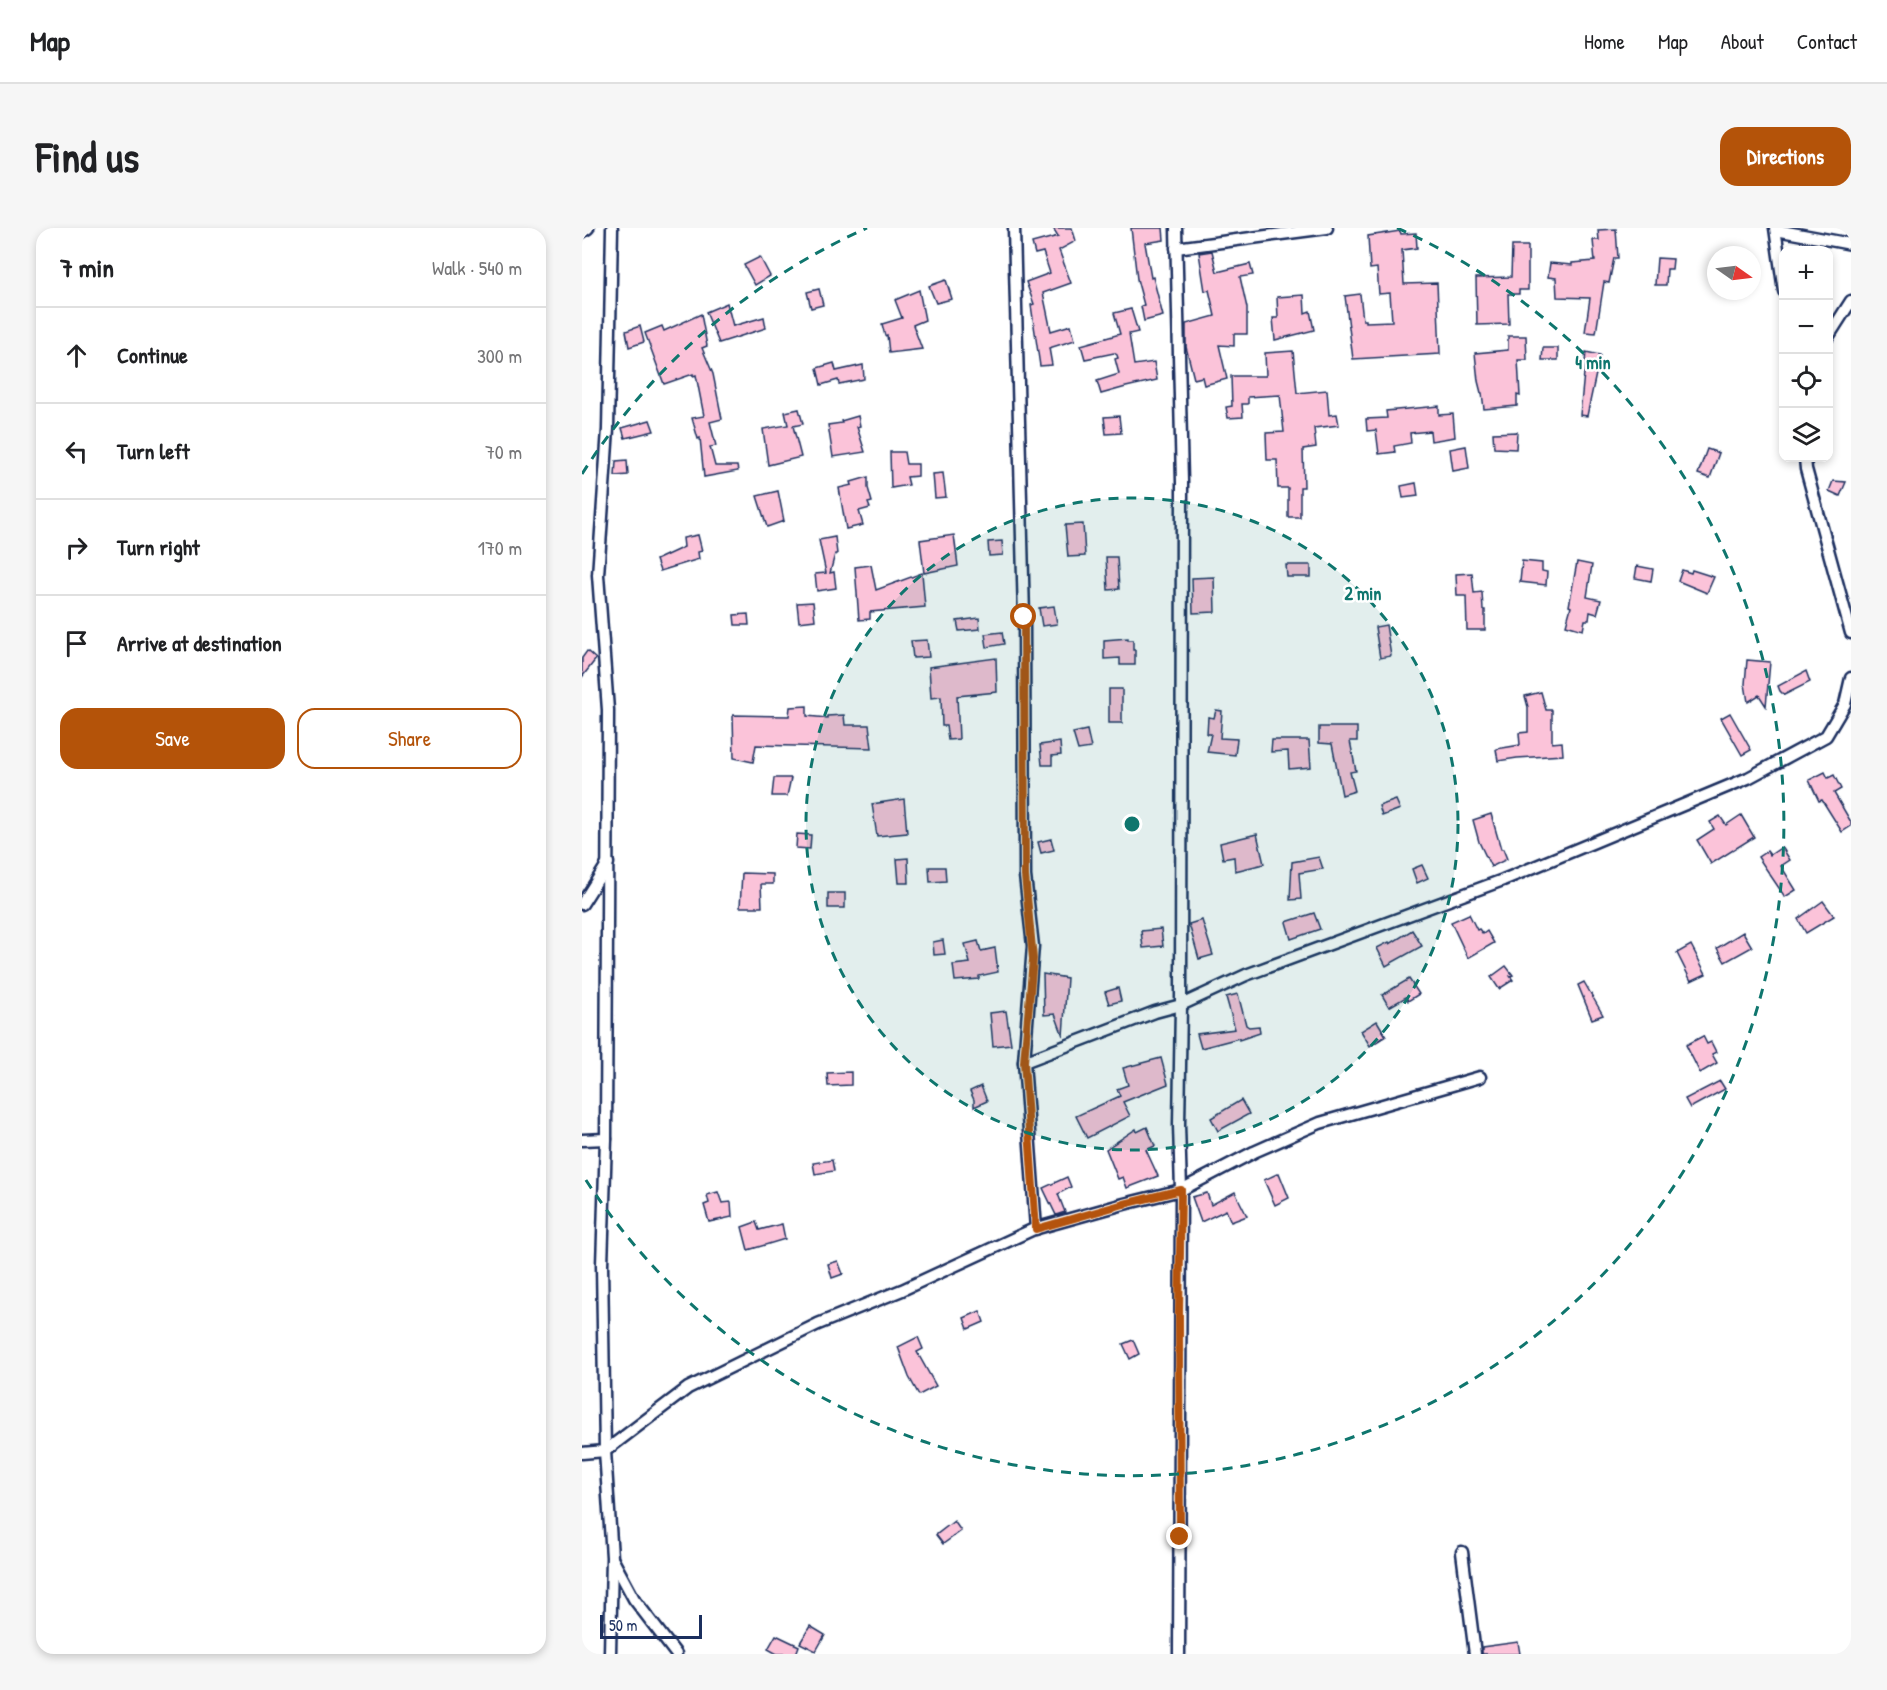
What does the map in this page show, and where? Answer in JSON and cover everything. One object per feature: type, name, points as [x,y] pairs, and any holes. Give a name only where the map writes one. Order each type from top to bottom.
[{"type":"street","points":[[582,232],[588,228]]},
{"type":"street","points":[[610,1654],[612,1557],[605,1451],[602,1265],[606,1139],[609,863],[608,710],[598,574],[608,429],[612,228]]},
{"type":"street","points":[[1014,228],[1024,617],[1025,876],[1033,959],[1024,1062],[1036,1229]]},
{"type":"street","points":[[1176,228],[1182,482],[1179,1654]]},
{"type":"street","points":[[1176,248],[1289,231],[1327,228]]},
{"type":"street","points":[[1779,252],[1776,229],[1851,244]]},
{"type":"street","points":[[1833,329],[1851,301]]},
{"type":"street","points":[[1805,462],[1851,633]]},
{"type":"street","points":[[1024,1062],[1155,1012],[1181,1005],[1246,975],[1503,880],[1749,778],[1826,736],[1845,704],[1851,678]]},
{"type":"street","points":[[582,904],[609,863]]},
{"type":"street","points":[[582,1454],[605,1451],[688,1388],[818,1324],[902,1290],[1036,1229],[1181,1190],[1254,1152],[1320,1123],[1480,1077]]},
{"type":"street","points":[[582,1140],[606,1139]]},
{"type":"street","points":[[1462,1552],[1475,1654]]},
{"type":"street","points":[[612,1557],[634,1599],[676,1654]]},
{"type":"building","points":[[1053,228],[1072,228],[1076,241],[1059,250],[1071,283],[1043,293],[1051,331],[1071,325],[1075,340],[1049,348],[1052,365],[1040,366],[1031,305],[1034,304],[1026,282],[1050,273],[1043,252],[1035,254],[1032,243],[1058,236]]},
{"type":"building","points":[[1131,228],[1163,228],[1164,240],[1145,243],[1151,278],[1153,277],[1163,316],[1144,321],[1141,306],[1144,305],[1137,279]]},
{"type":"building","points":[[1616,229],[1618,258],[1614,258],[1609,283],[1604,282],[1596,333],[1585,332],[1590,298],[1557,297],[1556,278],[1548,277],[1550,263],[1572,265],[1572,263],[1595,261],[1593,240],[1599,240],[1598,230]]},
{"type":"building","points":[[1400,231],[1401,234],[1416,233],[1417,248],[1402,250],[1404,284],[1437,283],[1440,354],[1353,359],[1345,296],[1360,294],[1363,320],[1366,322],[1392,321],[1390,293],[1379,294],[1377,268],[1370,269],[1368,236]]},
{"type":"building","points":[[1512,246],[1528,246],[1528,290],[1519,290],[1519,294],[1508,294],[1509,324],[1477,325],[1476,278],[1511,277]]},
{"type":"building","points":[[1212,251],[1217,272],[1250,264],[1253,275],[1240,277],[1247,308],[1247,334],[1234,334],[1234,346],[1219,345],[1227,379],[1204,385],[1202,377],[1194,379],[1186,347],[1186,324],[1215,316],[1209,290],[1205,291],[1199,253]]},
{"type":"building","points":[[760,257],[770,276],[755,285],[744,265]]},
{"type":"building","points":[[1657,258],[1673,259],[1672,269],[1667,269],[1666,285],[1655,285]]},
{"type":"building","points":[[946,280],[952,299],[936,303],[929,286]]},
{"type":"building","points":[[819,289],[823,305],[811,308],[807,292]]},
{"type":"building","points":[[919,290],[925,320],[913,325],[922,349],[889,353],[887,335],[885,336],[882,324],[902,318],[895,300]]},
{"type":"building","points":[[1304,295],[1305,313],[1310,311],[1314,330],[1275,340],[1273,318],[1278,318],[1277,297]]},
{"type":"building","points":[[727,303],[733,326],[764,317],[766,328],[719,343],[706,312]]},
{"type":"building","points":[[1131,309],[1138,332],[1129,334],[1134,365],[1154,362],[1157,380],[1101,394],[1097,381],[1119,374],[1115,359],[1118,358],[1117,355],[1114,353],[1085,359],[1081,345],[1120,334],[1114,313]]},
{"type":"building","points":[[701,314],[707,346],[702,348],[713,374],[722,419],[710,422],[716,446],[710,447],[715,466],[737,466],[738,471],[704,477],[700,438],[698,439],[692,418],[704,416],[696,375],[664,384],[645,333],[662,326],[664,331]]},
{"type":"building","points":[[640,326],[644,342],[629,347],[626,331]]},
{"type":"building","points":[[1508,336],[1526,336],[1527,360],[1518,360],[1520,396],[1517,395],[1517,406],[1484,409],[1475,353],[1508,350]]},
{"type":"building","points":[[1543,348],[1558,348],[1558,360],[1542,360]]},
{"type":"building","points":[[1293,351],[1297,393],[1327,390],[1329,415],[1337,414],[1339,425],[1314,428],[1316,447],[1303,449],[1304,487],[1300,487],[1300,517],[1288,517],[1288,488],[1278,488],[1277,460],[1267,460],[1266,433],[1284,432],[1280,395],[1248,397],[1248,404],[1242,404],[1243,417],[1228,418],[1226,407],[1232,406],[1231,376],[1266,376],[1265,353]]},
{"type":"building","points":[[1586,352],[1600,355],[1587,416],[1580,415]]},
{"type":"building","points":[[834,363],[836,371],[863,365],[864,379],[839,384],[838,380],[821,385],[817,368]]},
{"type":"building","points":[[1439,406],[1439,415],[1453,414],[1455,437],[1431,441],[1430,431],[1410,433],[1411,443],[1394,446],[1395,452],[1379,454],[1376,430],[1367,431],[1366,419],[1387,418],[1386,411]]},
{"type":"building","points":[[799,409],[803,424],[793,426],[801,457],[768,465],[763,429],[788,425],[785,412]]},
{"type":"building","points":[[858,416],[860,426],[857,427],[865,452],[833,457],[828,425],[842,423],[841,421]]},
{"type":"building","points":[[1119,416],[1121,433],[1106,434],[1104,417]]},
{"type":"building","points":[[650,420],[654,431],[625,438],[622,428]]},
{"type":"building","points":[[1517,432],[1516,449],[1494,448],[1493,433]]},
{"type":"building","points":[[1466,446],[1469,468],[1453,471],[1450,449]]},
{"type":"building","points":[[1707,449],[1719,453],[1710,478],[1698,474]]},
{"type":"building","points":[[890,452],[904,452],[906,464],[918,464],[918,476],[907,477],[909,485],[891,488]]},
{"type":"building","points":[[627,460],[628,475],[615,476],[616,461]]},
{"type":"building","points":[[943,473],[946,497],[935,498],[933,474]]},
{"type":"building","points":[[868,477],[872,502],[868,503],[870,508],[859,511],[863,525],[846,529],[839,488],[852,485],[851,482]]},
{"type":"building","points":[[1833,481],[1846,482],[1840,496],[1829,491]]},
{"type":"building","points":[[1416,483],[1418,496],[1403,498],[1401,486]]},
{"type":"building","points":[[778,491],[784,521],[767,527],[757,496]]},
{"type":"building","points":[[1083,524],[1085,556],[1068,557],[1065,525]]},
{"type":"building","points":[[698,535],[702,551],[698,552],[699,559],[660,571],[656,560],[684,547],[683,538]]},
{"type":"building","points":[[954,535],[958,566],[924,573],[920,540]]},
{"type":"building","points":[[835,537],[837,554],[835,554],[830,573],[834,572],[836,588],[817,591],[815,574],[826,573],[819,540]]},
{"type":"building","points":[[1002,541],[1003,555],[989,556],[988,542]]},
{"type":"building","points":[[1106,557],[1117,557],[1119,589],[1108,590]]},
{"type":"building","points":[[1522,561],[1542,563],[1542,571],[1547,572],[1546,585],[1520,582]]},
{"type":"building","points":[[1577,562],[1592,565],[1587,597],[1601,600],[1597,614],[1590,612],[1589,620],[1585,620],[1583,630],[1566,625],[1571,607],[1569,606]]},
{"type":"building","points":[[871,565],[876,590],[922,573],[925,607],[870,612],[870,619],[859,620],[855,567]]},
{"type":"building","points":[[1286,565],[1311,565],[1311,577],[1287,577]]},
{"type":"building","points":[[1637,566],[1653,569],[1651,581],[1635,578]]},
{"type":"building","points":[[1682,570],[1691,573],[1692,570],[1714,577],[1707,593],[1678,581]]},
{"type":"building","points":[[1472,573],[1474,593],[1482,592],[1485,630],[1467,630],[1466,596],[1457,596],[1456,574]]},
{"type":"building","points":[[1214,577],[1215,612],[1193,613],[1192,578]]},
{"type":"building","points":[[813,602],[815,620],[799,622],[797,603]]},
{"type":"building","points":[[1054,606],[1057,624],[1042,626],[1039,608]]},
{"type":"building","points":[[748,614],[749,625],[735,625],[734,615]]},
{"type":"building","points":[[979,618],[980,629],[959,631],[957,621]]},
{"type":"building","points":[[1386,625],[1391,656],[1380,658],[1375,627]]},
{"type":"building","points":[[1002,632],[1004,644],[987,647],[985,634]]},
{"type":"building","points":[[1128,638],[1128,640],[1133,640],[1135,665],[1120,665],[1120,658],[1104,659],[1104,640]]},
{"type":"building","points":[[927,640],[929,657],[913,658],[911,641]]},
{"type":"building","points":[[587,651],[596,659],[582,677],[582,658]]},
{"type":"building","points":[[996,658],[997,692],[957,696],[959,739],[948,740],[946,726],[942,726],[941,697],[931,698],[929,667]]},
{"type":"building","points":[[1747,660],[1770,662],[1766,706],[1759,695],[1748,702],[1745,684]]},
{"type":"building","points":[[1806,671],[1810,682],[1784,695],[1780,691],[1778,686]]},
{"type":"building","points":[[1109,689],[1122,689],[1122,723],[1109,723]]},
{"type":"building","points":[[1541,692],[1546,710],[1552,710],[1552,743],[1562,742],[1563,755],[1498,761],[1496,749],[1520,745],[1519,733],[1528,732],[1528,707],[1525,696]]},
{"type":"building","points":[[807,706],[807,716],[827,718],[827,716],[844,715],[845,725],[869,725],[872,748],[756,745],[753,762],[734,758],[733,715],[789,716],[790,707]]},
{"type":"building","points":[[1216,710],[1222,711],[1220,738],[1237,739],[1235,755],[1207,752],[1211,734],[1207,734],[1208,717],[1214,718]]},
{"type":"building","points":[[1730,713],[1751,750],[1742,755],[1721,718]]},
{"type":"building","points":[[1319,727],[1357,727],[1357,741],[1350,741],[1356,771],[1350,772],[1355,791],[1342,795],[1332,744],[1319,743]]},
{"type":"building","points":[[1087,730],[1091,748],[1078,750],[1073,733]]},
{"type":"building","points":[[1272,740],[1309,740],[1311,767],[1289,769],[1288,751],[1271,752]]},
{"type":"building","points":[[1060,742],[1061,755],[1052,756],[1052,765],[1042,765],[1040,745]]},
{"type":"building","points":[[1825,772],[1828,778],[1834,775],[1841,789],[1834,793],[1851,822],[1851,826],[1842,832],[1822,800],[1819,801],[1809,780]]},
{"type":"building","points":[[774,778],[791,778],[787,796],[772,796]]},
{"type":"building","points":[[904,799],[907,833],[877,836],[872,804]]},
{"type":"building","points":[[1396,800],[1400,809],[1382,816],[1379,806]]},
{"type":"building","points":[[1491,814],[1501,849],[1507,859],[1491,867],[1479,842],[1473,820]]},
{"type":"building","points":[[1741,815],[1754,837],[1711,864],[1697,840],[1714,829],[1710,822],[1720,816],[1726,825]]},
{"type":"building","points":[[797,834],[811,835],[810,849],[796,848]]},
{"type":"building","points":[[1257,834],[1264,864],[1235,871],[1234,857],[1223,859],[1220,843]]},
{"type":"building","points":[[1051,839],[1054,850],[1041,853],[1038,842]]},
{"type":"building","points":[[1782,847],[1790,860],[1781,866],[1796,890],[1785,897],[1758,857],[1767,851],[1770,855]]},
{"type":"building","points":[[1319,857],[1323,869],[1299,873],[1301,899],[1290,900],[1292,862]]},
{"type":"building","points":[[908,858],[909,883],[899,883],[897,859]]},
{"type":"building","points":[[1422,865],[1428,878],[1417,883],[1412,869]]},
{"type":"building","points":[[929,867],[945,867],[946,881],[930,882]]},
{"type":"building","points":[[742,873],[773,874],[773,884],[761,884],[762,907],[740,907]]},
{"type":"building","points":[[828,893],[845,893],[845,908],[828,908]]},
{"type":"building","points":[[1823,901],[1834,916],[1806,933],[1798,919]]},
{"type":"building","points":[[1314,913],[1320,929],[1291,939],[1286,922]]},
{"type":"building","points":[[1469,914],[1477,930],[1479,929],[1483,934],[1487,931],[1494,943],[1468,958],[1451,922]]},
{"type":"building","points":[[1202,920],[1213,955],[1199,959],[1189,924]]},
{"type":"building","points":[[1161,929],[1163,946],[1143,948],[1141,931]]},
{"type":"building","points":[[1412,930],[1422,946],[1386,966],[1377,948],[1389,942],[1390,944]]},
{"type":"building","points":[[1743,932],[1752,947],[1725,962],[1717,948]]},
{"type":"building","points":[[943,940],[945,954],[934,955],[933,942]]},
{"type":"building","points":[[978,941],[981,951],[995,948],[998,972],[979,976],[979,979],[955,981],[953,965],[970,963],[965,944]]},
{"type":"building","points":[[1691,945],[1706,974],[1691,981],[1677,953]]},
{"type":"building","points":[[1506,966],[1513,975],[1510,976],[1513,980],[1499,989],[1491,977]]},
{"type":"building","points":[[1043,974],[1067,978],[1063,1036],[1055,1014],[1044,1015]]},
{"type":"building","points":[[1409,979],[1419,994],[1408,1001],[1406,997],[1389,1007],[1382,995]]},
{"type":"building","points":[[1584,982],[1603,1015],[1592,1019],[1578,985]]},
{"type":"building","points":[[1118,988],[1121,1001],[1109,1004],[1105,992]]},
{"type":"building","points":[[1238,994],[1246,1025],[1259,1026],[1260,1033],[1201,1048],[1197,1034],[1235,1029],[1226,997]]},
{"type":"building","points":[[1006,1011],[1011,1044],[993,1046],[990,1013]]},
{"type":"building","points":[[1377,1021],[1386,1036],[1370,1046],[1361,1031]]},
{"type":"building","points":[[1703,1036],[1707,1044],[1711,1042],[1716,1052],[1712,1054],[1717,1063],[1700,1073],[1686,1045]]},
{"type":"building","points":[[1161,1058],[1168,1084],[1123,1102],[1130,1116],[1087,1138],[1076,1116],[1120,1096],[1117,1089],[1128,1085],[1123,1068]]},
{"type":"building","points":[[851,1072],[851,1085],[828,1086],[827,1073]]},
{"type":"building","points":[[1720,1081],[1725,1089],[1690,1108],[1685,1099]]},
{"type":"building","points":[[981,1086],[987,1101],[974,1107],[970,1091]]},
{"type":"building","points":[[1241,1100],[1249,1114],[1218,1131],[1211,1118]]},
{"type":"building","points":[[1147,1127],[1155,1146],[1146,1150],[1158,1176],[1127,1188],[1123,1177],[1118,1179],[1106,1149],[1136,1129],[1137,1132]]},
{"type":"building","points":[[832,1160],[834,1171],[815,1174],[813,1163]]},
{"type":"building","points":[[1279,1173],[1289,1198],[1275,1205],[1264,1180]]},
{"type":"building","points":[[1067,1177],[1071,1187],[1058,1194],[1065,1212],[1056,1215],[1043,1188]]},
{"type":"building","points":[[718,1192],[722,1203],[731,1202],[732,1217],[709,1222],[704,1205],[709,1203],[707,1195]]},
{"type":"building","points":[[1235,1192],[1247,1216],[1231,1222],[1226,1210],[1201,1222],[1192,1197],[1207,1193],[1211,1205]]},
{"type":"building","points":[[756,1222],[759,1230],[782,1224],[785,1239],[748,1250],[742,1227]]},
{"type":"building","points":[[838,1261],[843,1274],[832,1278],[828,1264]]},
{"type":"building","points":[[980,1311],[984,1322],[968,1329],[964,1318]]},
{"type":"building","points":[[918,1337],[923,1349],[917,1352],[936,1386],[919,1395],[909,1377],[898,1347]]},
{"type":"building","points":[[1133,1340],[1139,1354],[1130,1359],[1123,1344]]},
{"type":"building","points":[[954,1521],[961,1531],[943,1544],[936,1535]]},
{"type":"building","points":[[810,1626],[825,1635],[816,1651],[800,1643]]},
{"type":"building","points":[[776,1635],[799,1646],[796,1654],[777,1654],[768,1649]]},
{"type":"building","points":[[1518,1642],[1520,1654],[1482,1654],[1482,1647]]},
{"type":"route","points":[[1024,617],[1025,876],[1033,946],[1024,1062],[1036,1229],[1181,1190],[1180,1537]]}]
